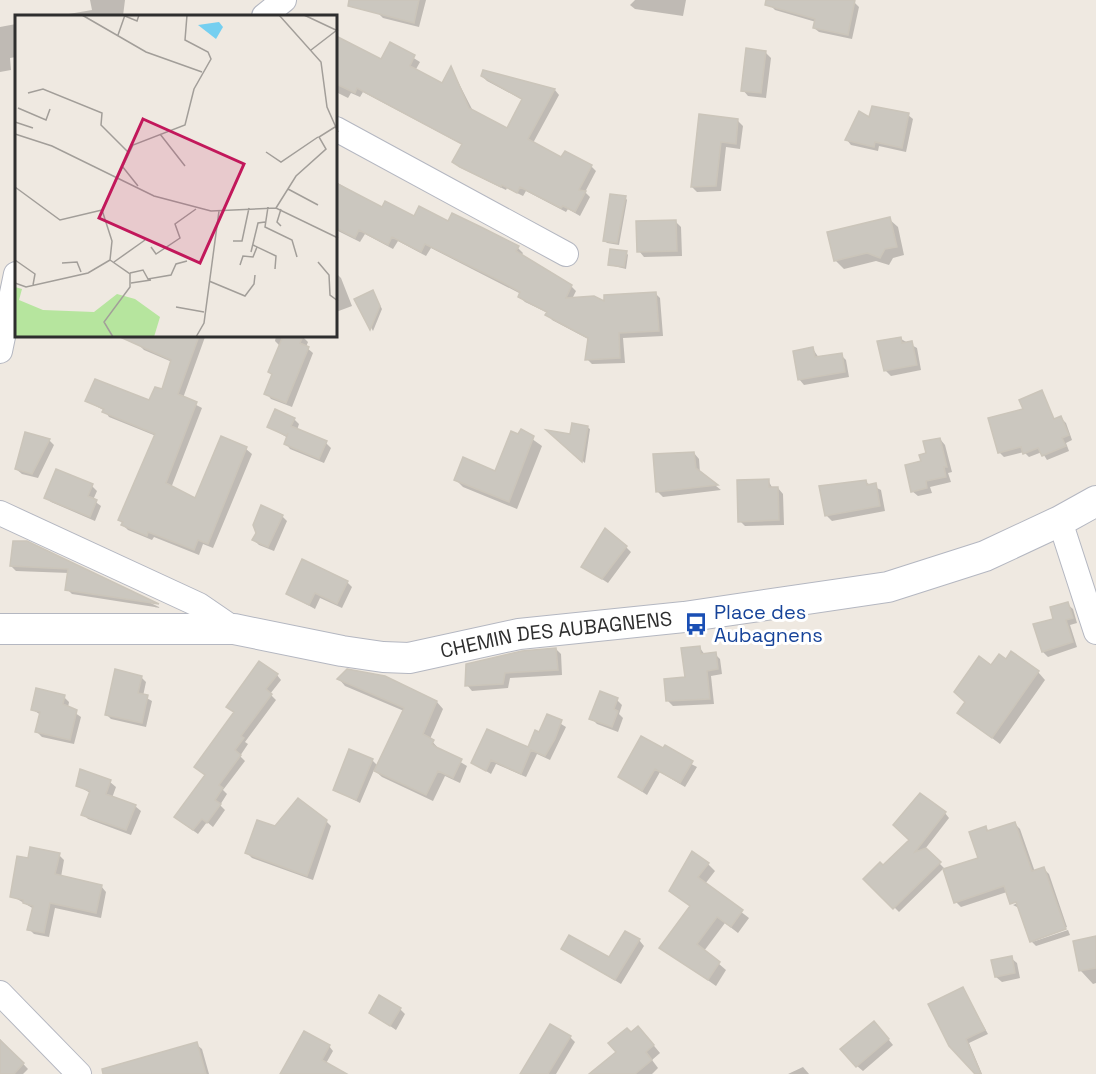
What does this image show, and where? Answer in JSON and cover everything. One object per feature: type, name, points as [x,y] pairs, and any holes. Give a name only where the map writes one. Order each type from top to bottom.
[{"type":"street","points":[[265,15],[284,0]]},
{"type":"street","points":[[338,130],[567,254]]},
{"type":"street","points":[[0,351],[15,279]]},
{"type":"street","name":"CHEMIN DES AUBAGNENS","points":[[0,629],[234,629],[342,651],[409,658],[519,634],[684,617],[888,587],[985,556],[1060,521],[1096,501]]},
{"type":"street","points":[[0,513],[199,605],[234,629]]},
{"type":"street","points":[[1060,521],[1096,632]]},
{"type":"street","points":[[0,993],[78,1074]]},
{"type":"building","points":[[349,0],[419,0],[414,23],[348,6]]},
{"type":"building","points":[[766,0],[855,0],[848,35],[813,28],[815,19],[765,5]]},
{"type":"building","points":[[338,37],[381,59],[390,42],[415,55],[410,66],[442,83],[451,66],[469,108],[507,128],[522,99],[481,76],[483,70],[555,89],[528,139],[561,157],[565,151],[592,165],[579,190],[586,191],[575,212],[563,206],[561,208],[520,187],[517,193],[502,185],[501,187],[452,162],[462,144],[357,88],[355,93],[338,85]]},
{"type":"building","points":[[746,48],[766,51],[761,93],[741,91]]},
{"type":"building","points":[[872,106],[909,113],[902,148],[875,142],[874,147],[845,140],[859,111],[869,117]]},
{"type":"building","points":[[699,114],[738,119],[736,144],[721,142],[716,186],[691,187]]},
{"type":"building","points":[[338,184],[382,207],[385,201],[414,216],[419,206],[448,221],[452,213],[519,246],[516,251],[572,285],[566,298],[594,296],[604,301],[604,295],[656,292],[659,331],[619,333],[620,358],[585,360],[588,338],[545,315],[547,312],[518,297],[520,292],[500,281],[425,244],[421,252],[392,237],[388,245],[359,230],[355,238],[338,229]]},
{"type":"building","points":[[610,194],[626,196],[617,243],[603,241]]},
{"type":"building","points":[[890,217],[897,247],[885,249],[880,258],[867,253],[834,261],[827,232]]},
{"type":"building","points":[[676,220],[677,251],[637,252],[636,221]]},
{"type":"building","points":[[610,249],[627,251],[624,267],[608,265]]},
{"type":"building","points":[[373,290],[380,306],[370,330],[354,299]]},
{"type":"building","points":[[901,337],[902,343],[912,341],[917,365],[884,371],[877,341]]},
{"type":"building","points":[[122,338],[198,338],[178,394],[197,402],[166,483],[195,498],[221,436],[247,447],[208,544],[198,540],[194,550],[148,532],[147,536],[121,525],[123,522],[118,520],[155,434],[102,412],[104,409],[85,401],[95,379],[149,400],[155,387],[162,389],[171,360]]},
{"type":"building","points":[[282,338],[302,338],[300,343],[309,347],[286,403],[264,394],[272,374],[268,372]]},
{"type":"building","points":[[813,347],[815,357],[842,353],[845,372],[798,380],[793,351]]},
{"type":"building","points":[[1042,390],[1054,419],[1061,416],[1069,435],[1062,438],[1066,446],[1042,456],[1038,448],[1023,454],[1021,447],[998,453],[988,418],[1023,409],[1019,400]]},
{"type":"building","points":[[275,409],[295,418],[291,426],[327,441],[319,459],[284,444],[287,436],[267,427]]},
{"type":"building","points":[[572,423],[588,426],[582,462],[546,430],[570,434]]},
{"type":"building","points":[[521,429],[534,436],[509,502],[454,480],[463,457],[495,471],[511,431],[518,434]]},
{"type":"building","points":[[25,432],[50,439],[32,474],[15,469]]},
{"type":"building","points":[[940,438],[947,467],[944,467],[946,477],[926,481],[927,488],[911,492],[905,465],[921,461],[919,455],[926,453],[923,441]]},
{"type":"building","points":[[694,452],[696,468],[718,485],[656,492],[653,454]]},
{"type":"building","points":[[56,469],[93,484],[88,496],[97,500],[90,517],[44,498]]},
{"type":"building","points":[[769,479],[769,487],[778,487],[779,520],[738,522],[737,480]]},
{"type":"building","points":[[866,480],[867,485],[876,483],[880,506],[825,516],[819,486]]},
{"type":"building","points":[[261,505],[283,515],[268,547],[252,540],[256,533],[253,525]]},
{"type":"building","points":[[605,528],[627,546],[602,579],[581,567]]},
{"type":"building","points":[[13,541],[27,541],[159,604],[65,590],[68,569],[10,566]]},
{"type":"building","points":[[302,559],[348,581],[337,604],[315,593],[309,605],[286,594]]},
{"type":"building","points":[[1068,602],[1073,618],[1066,620],[1073,642],[1042,652],[1033,624],[1053,619],[1050,607]]},
{"type":"building","points":[[700,646],[701,654],[716,652],[718,669],[707,671],[710,699],[666,701],[664,679],[685,677],[681,648]]},
{"type":"building","points":[[556,648],[558,670],[505,673],[503,684],[465,686],[466,664],[522,651]]},
{"type":"building","points":[[1011,651],[1039,671],[992,738],[957,713],[965,702],[954,692],[979,656],[991,665],[999,654],[1006,659]]},
{"type":"building","points":[[259,661],[278,674],[266,689],[272,694],[241,736],[244,738],[235,750],[241,755],[219,785],[223,788],[215,800],[221,804],[207,823],[202,819],[193,830],[174,817],[205,775],[194,767],[234,712],[226,707]]},
{"type":"building","points":[[115,669],[142,676],[138,693],[148,695],[142,723],[105,715]]},
{"type":"building","points":[[347,669],[385,676],[437,701],[423,734],[434,740],[432,744],[436,747],[462,759],[453,778],[438,771],[426,795],[374,771],[404,708],[337,679]]},
{"type":"building","points":[[36,688],[65,695],[63,704],[77,710],[70,740],[35,732],[40,712],[31,710]]},
{"type":"building","points":[[600,691],[618,698],[614,709],[618,711],[612,727],[589,719]]},
{"type":"building","points":[[547,714],[562,720],[555,739],[545,756],[531,750],[521,774],[491,760],[486,771],[471,763],[487,729],[528,747],[535,730],[539,732]]},
{"type":"building","points":[[641,736],[663,748],[665,745],[693,761],[680,783],[655,769],[642,791],[618,777]]},
{"type":"building","points":[[349,749],[373,759],[356,800],[333,790]]},
{"type":"building","points":[[80,769],[111,780],[106,794],[136,805],[126,830],[81,815],[90,791],[76,786]]},
{"type":"building","points":[[920,793],[946,812],[915,852],[926,848],[941,862],[893,909],[863,879],[880,862],[883,865],[909,840],[893,825]]},
{"type":"building","points":[[298,798],[327,820],[307,876],[245,853],[257,820],[275,826]]},
{"type":"building","points":[[1015,822],[1032,871],[1044,867],[1066,929],[1030,942],[1016,902],[1010,904],[1004,886],[954,903],[943,869],[978,858],[969,832],[986,826],[987,831]]},
{"type":"building","points":[[30,847],[60,853],[55,874],[102,885],[96,913],[50,903],[44,933],[27,930],[33,906],[23,903],[23,900],[10,897],[17,856],[28,858]]},
{"type":"building","points":[[692,851],[709,863],[698,877],[743,910],[731,927],[717,917],[697,944],[720,962],[708,980],[659,948],[690,906],[669,891]]},
{"type":"building","points":[[625,931],[640,939],[615,980],[561,949],[569,935],[609,957]]},
{"type":"building","points":[[1096,936],[1096,968],[1079,971],[1073,941]]},
{"type":"building","points":[[1012,956],[1015,973],[995,977],[991,960]]},
{"type":"building","points":[[963,987],[985,1030],[966,1039],[981,1074],[975,1074],[949,1046],[928,1004]]},
{"type":"building","points":[[379,995],[401,1008],[390,1026],[369,1013]]},
{"type":"building","points":[[874,1021],[889,1039],[856,1067],[840,1049]]},
{"type":"building","points":[[550,1024],[571,1036],[548,1074],[520,1074]]},
{"type":"building","points":[[638,1026],[654,1045],[646,1052],[652,1060],[635,1074],[589,1074],[616,1052],[608,1043],[627,1028],[631,1032]]},
{"type":"building","points":[[304,1031],[330,1045],[322,1060],[347,1074],[280,1074]]},
{"type":"building","points":[[0,1040],[24,1063],[14,1074],[0,1074]]},
{"type":"building","points":[[197,1042],[206,1074],[103,1074],[102,1069]]},
{"type":"place","name":"Place des Aubagnens","points":[[696,624]]}]
